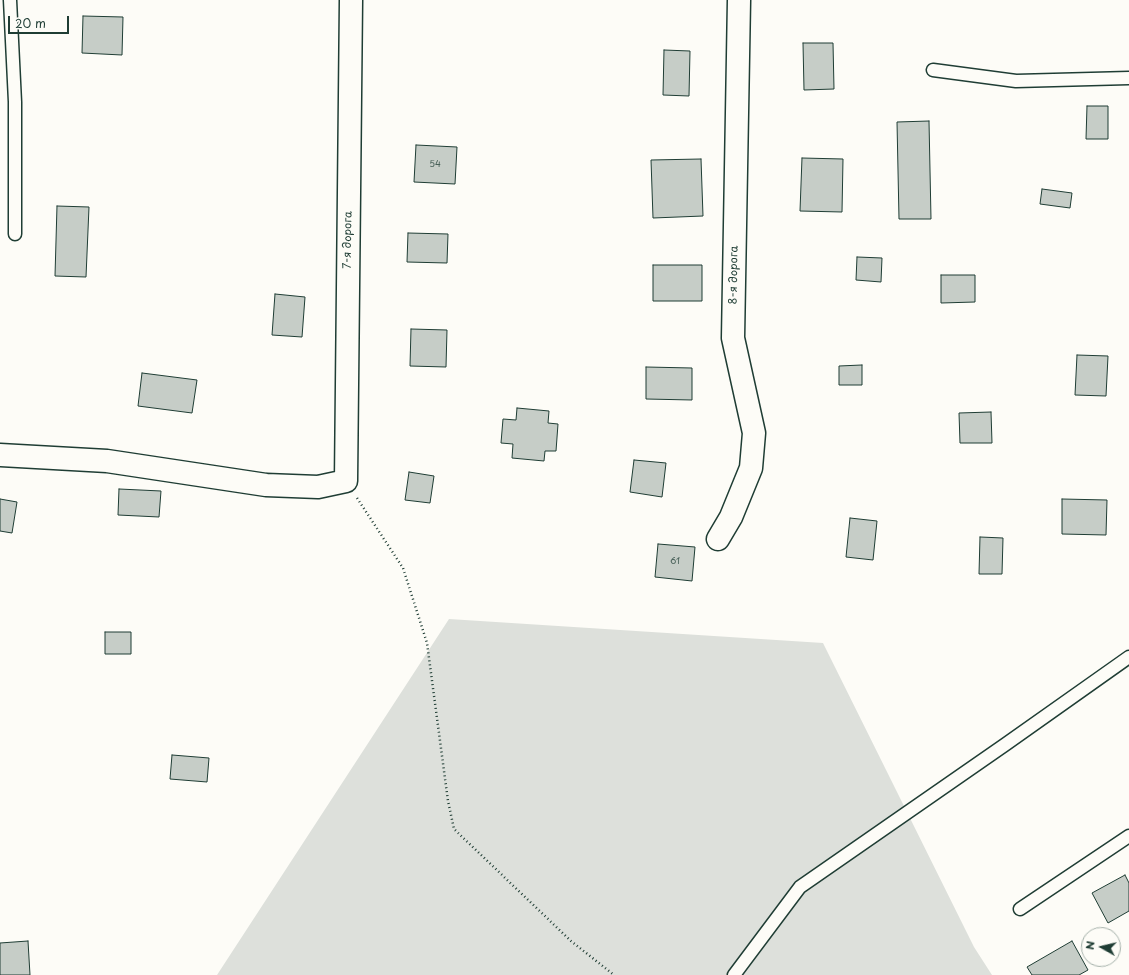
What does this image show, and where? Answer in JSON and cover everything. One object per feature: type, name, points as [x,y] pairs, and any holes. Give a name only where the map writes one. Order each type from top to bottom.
[{"type":"street","name":"7-я дорога","points":[[346,481],[351,0]]},
{"type":"street","name":"8-я дорога","points":[[718,539],[731,517],[751,468],[754,433],[733,338],[739,0]]},
{"type":"street","points":[[0,455],[107,461],[266,485],[318,487],[346,481]]},
{"type":"lane","points":[[10,0],[15,102],[15,234]]},
{"type":"lane","points":[[933,70],[1016,81],[1129,78]]},
{"type":"lane","points":[[734,975],[800,887],[1129,657]]},
{"type":"lane","points":[[1020,910],[1129,836]]},
{"type":"path","points":[[346,481],[403,568],[425,635],[448,801],[454,829],[572,942],[614,975]]},
{"type":"shaded area","points":[[449,619],[823,643],[974,947],[992,975],[217,975]]},
{"type":"building","points":[[83,16],[123,17],[122,55],[82,53]]},
{"type":"building","points":[[803,43],[833,43],[834,89],[804,90]]},
{"type":"building","points":[[664,50],[690,51],[689,96],[663,95]]},
{"type":"building","points":[[1087,106],[1108,106],[1108,139],[1086,139]]},
{"type":"building","points":[[929,121],[931,219],[899,219],[897,122]]},
{"type":"building","points":[[416,145],[457,147],[455,184],[414,182]]},
{"type":"building","points":[[802,158],[843,159],[842,212],[800,211]]},
{"type":"building","points":[[701,159],[703,216],[653,218],[651,160]]},
{"type":"building","points":[[1042,189],[1072,193],[1070,208],[1040,204]]},
{"type":"building","points":[[57,206],[89,207],[86,277],[55,276]]},
{"type":"building","points":[[408,233],[448,234],[447,263],[407,262]]},
{"type":"building","points":[[857,257],[882,258],[881,282],[856,280]]},
{"type":"building","points":[[653,265],[702,265],[702,301],[653,301]]},
{"type":"building","points":[[941,275],[975,275],[975,302],[941,303]]},
{"type":"building","points":[[275,294],[305,297],[302,337],[272,335]]},
{"type":"building","points":[[411,329],[447,330],[446,367],[410,366]]},
{"type":"building","points":[[1077,355],[1108,356],[1106,396],[1075,395]]},
{"type":"building","points":[[862,365],[862,385],[839,385],[839,366]]},
{"type":"building","points":[[646,367],[692,368],[692,400],[646,399]]},
{"type":"building","points":[[142,373],[197,380],[192,413],[138,406]]},
{"type":"building","points":[[517,408],[549,411],[548,423],[558,424],[556,451],[545,451],[544,461],[512,458],[513,444],[501,443],[503,419],[516,420]]},
{"type":"building","points":[[991,412],[992,443],[960,443],[959,413]]},
{"type":"building","points":[[634,460],[666,463],[662,497],[630,492]]},
{"type":"building","points":[[409,472],[434,476],[430,503],[405,500]]},
{"type":"building","points":[[119,489],[161,491],[159,517],[118,515]]},
{"type":"building","points":[[0,499],[17,502],[12,533],[0,531]]},
{"type":"building","points":[[1062,499],[1107,500],[1106,535],[1062,534]]},
{"type":"building","points":[[850,518],[877,521],[873,560],[846,557]]},
{"type":"building","points":[[980,537],[1003,538],[1002,574],[979,574]]},
{"type":"building","points":[[658,544],[695,547],[692,581],[655,577]]},
{"type":"building","points":[[105,632],[131,632],[131,654],[105,654]]},
{"type":"building","points":[[172,755],[209,758],[207,782],[170,779]]},
{"type":"building","points":[[1125,875],[1129,883],[1129,911],[1108,923],[1092,893]]},
{"type":"building","points":[[28,941],[30,975],[0,975],[0,943]]},
{"type":"building","points":[[1072,941],[1081,957],[1081,967],[1086,967],[1088,970],[1079,975],[1032,975],[1027,967]]}]
